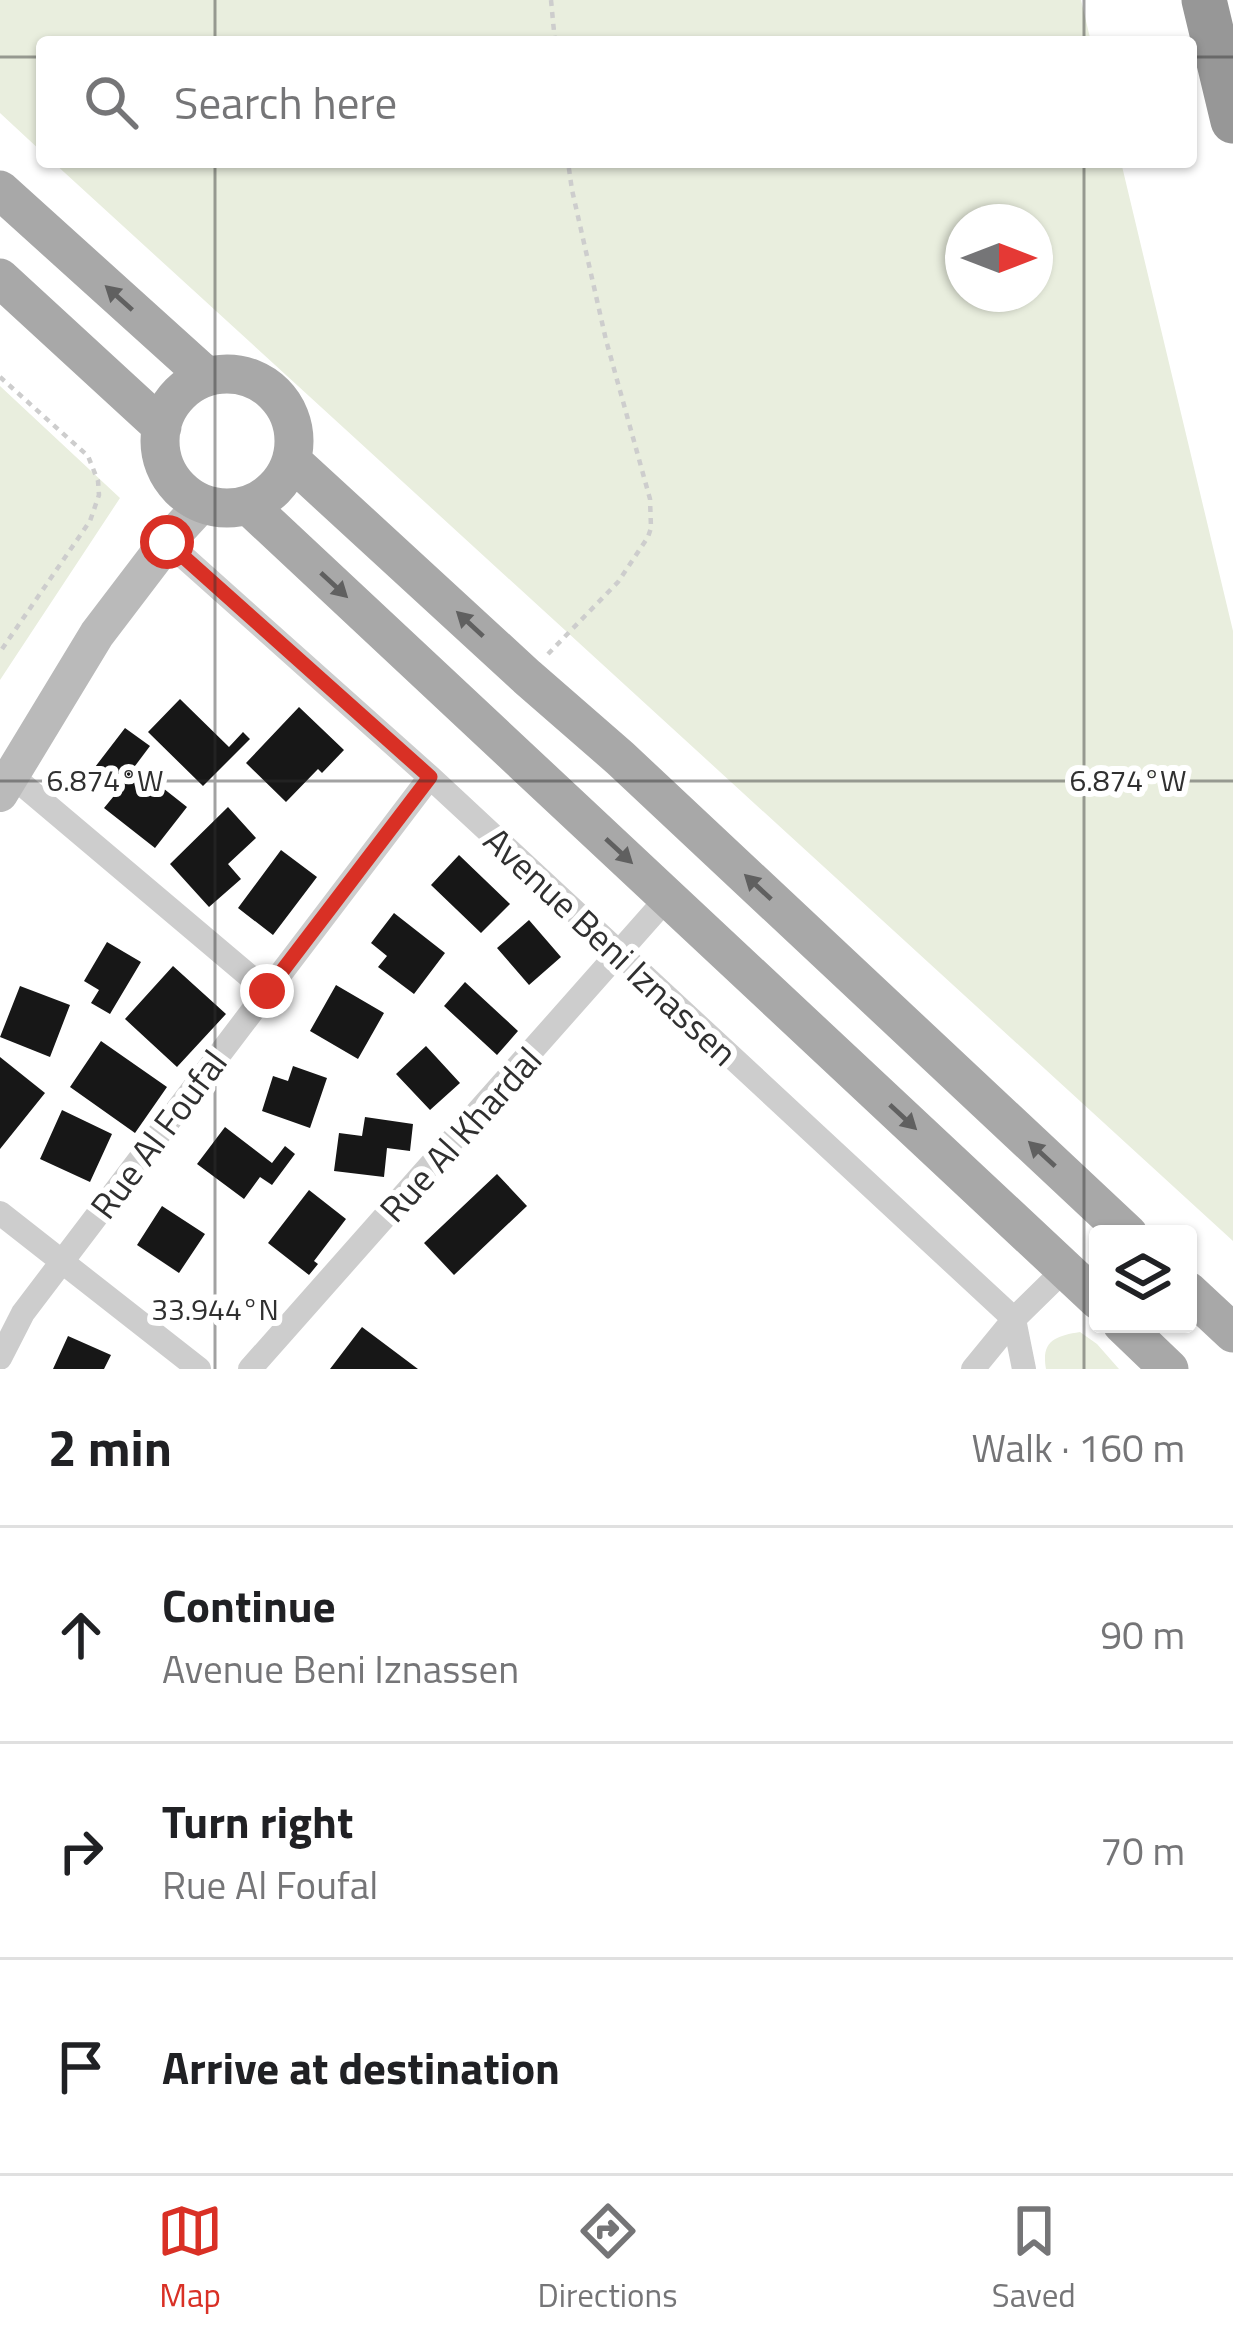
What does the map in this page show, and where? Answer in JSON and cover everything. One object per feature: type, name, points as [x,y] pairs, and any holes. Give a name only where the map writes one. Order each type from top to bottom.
[{"type":"highway","points":[[1204,0],[1233,121]]},
{"type":"main road","points":[[0,190],[206,376]]},
{"type":"main road","points":[[0,278],[162,427]]},
{"type":"main road","points":[[206,376],[252,377],[283,402],[292,421],[292,461],[283,479],[248,505],[225,509],[202,504],[167,473],[160,451],[170,405],[185,388],[206,376]]},
{"type":"main road","points":[[292,461],[620,758],[1118,1225]]},
{"type":"main road","points":[[248,505],[1089,1292]]},
{"type":"main road","points":[[1197,1299],[1233,1333]]},
{"type":"main road","points":[[1131,1333],[1169,1369]]},
{"type":"street","points":[[202,504],[97,634],[5,784],[267,991]]},
{"type":"street","name":"Avenue Beni Iznassen","points":[[167,542],[430,777],[1015,1318]]},
{"type":"street","name":"Rue Al Foufal","points":[[0,1358],[23,1313],[430,777]]},
{"type":"street","name":"Rue Al Khardal","points":[[250,1369],[668,897]]},
{"type":"street","points":[[0,1213],[199,1369]]},
{"type":"street","points":[[973,1369],[1015,1318],[1065,1269]]},
{"type":"street","points":[[1015,1318],[1024,1369]]},
{"type":"path","points":[[551,0],[554,36]]},
{"type":"path","points":[[527,676],[618,582],[651,528],[650,499],[606,340],[569,168]]},
{"type":"path","points":[[0,377],[88,456],[99,495],[90,521],[0,652]]},
{"type":"green space","points":[[0,0],[1081,0],[1090,36],[36,36],[36,146],[0,113]]},
{"type":"green space","points":[[60,168],[1122,168],[1233,631],[1233,1241]]},
{"type":"green space","points":[[0,386],[120,498],[0,680]]},
{"type":"green space","points":[[1080,1332],[1119,1369],[1046,1369],[1048,1346]]},
{"type":"building","points":[[180,699],[229,747],[243,732],[250,739],[203,786],[148,732]]},
{"type":"building","points":[[299,707],[344,750],[286,802],[246,763]]},
{"type":"building","points":[[125,728],[150,746],[135,766],[187,807],[155,848],[104,808],[118,791],[92,771]]},
{"type":"building","points":[[228,807],[256,838],[228,864],[241,879],[209,907],[170,864]]},
{"type":"building","points":[[281,850],[317,877],[273,935],[238,908]]},
{"type":"building","points":[[459,855],[510,904],[481,933],[431,885]]},
{"type":"building","points":[[394,913],[445,953],[414,994],[378,967],[387,956],[371,943]]},
{"type":"building","points":[[529,920],[561,957],[529,985],[497,948]]},
{"type":"building","points":[[107,942],[141,962],[110,1014],[91,1003],[99,990],[84,981]]},
{"type":"building","points":[[173,966],[226,1014],[177,1067],[125,1019]]},
{"type":"building","points":[[465,982],[518,1031],[497,1055],[444,1006]]},
{"type":"building","points":[[336,985],[384,1013],[358,1059],[310,1031]]},
{"type":"building","points":[[20,986],[70,1005],[50,1057],[0,1037]]},
{"type":"building","points":[[101,1041],[167,1087],[135,1133],[70,1087]]},
{"type":"building","points":[[426,1046],[460,1083],[430,1110],[396,1074]]},
{"type":"building","points":[[0,1057],[45,1093],[0,1149]]},
{"type":"building","points":[[293,1066],[327,1078],[310,1128],[262,1111],[273,1076],[288,1081]]},
{"type":"building","points":[[62,1110],[112,1134],[90,1182],[40,1159]]},
{"type":"building","points":[[365,1117],[413,1124],[410,1151],[387,1148],[384,1177],[334,1171],[339,1133],[362,1136]]},
{"type":"building","points":[[225,1127],[272,1163],[285,1146],[295,1154],[272,1185],[260,1177],[244,1199],[197,1164]]},
{"type":"building","points":[[497,1174],[527,1206],[454,1275],[424,1243]]},
{"type":"building","points":[[309,1190],[346,1219],[309,1275],[268,1243]]},
{"type":"building","points":[[162,1206],[205,1234],[179,1273],[137,1245]]},
{"type":"building","points":[[362,1327],[418,1369],[330,1369]]},
{"type":"building","points":[[68,1336],[111,1355],[104,1369],[53,1369]]},
{"type":"route","points":[[167,542],[430,777],[267,991]]}]
